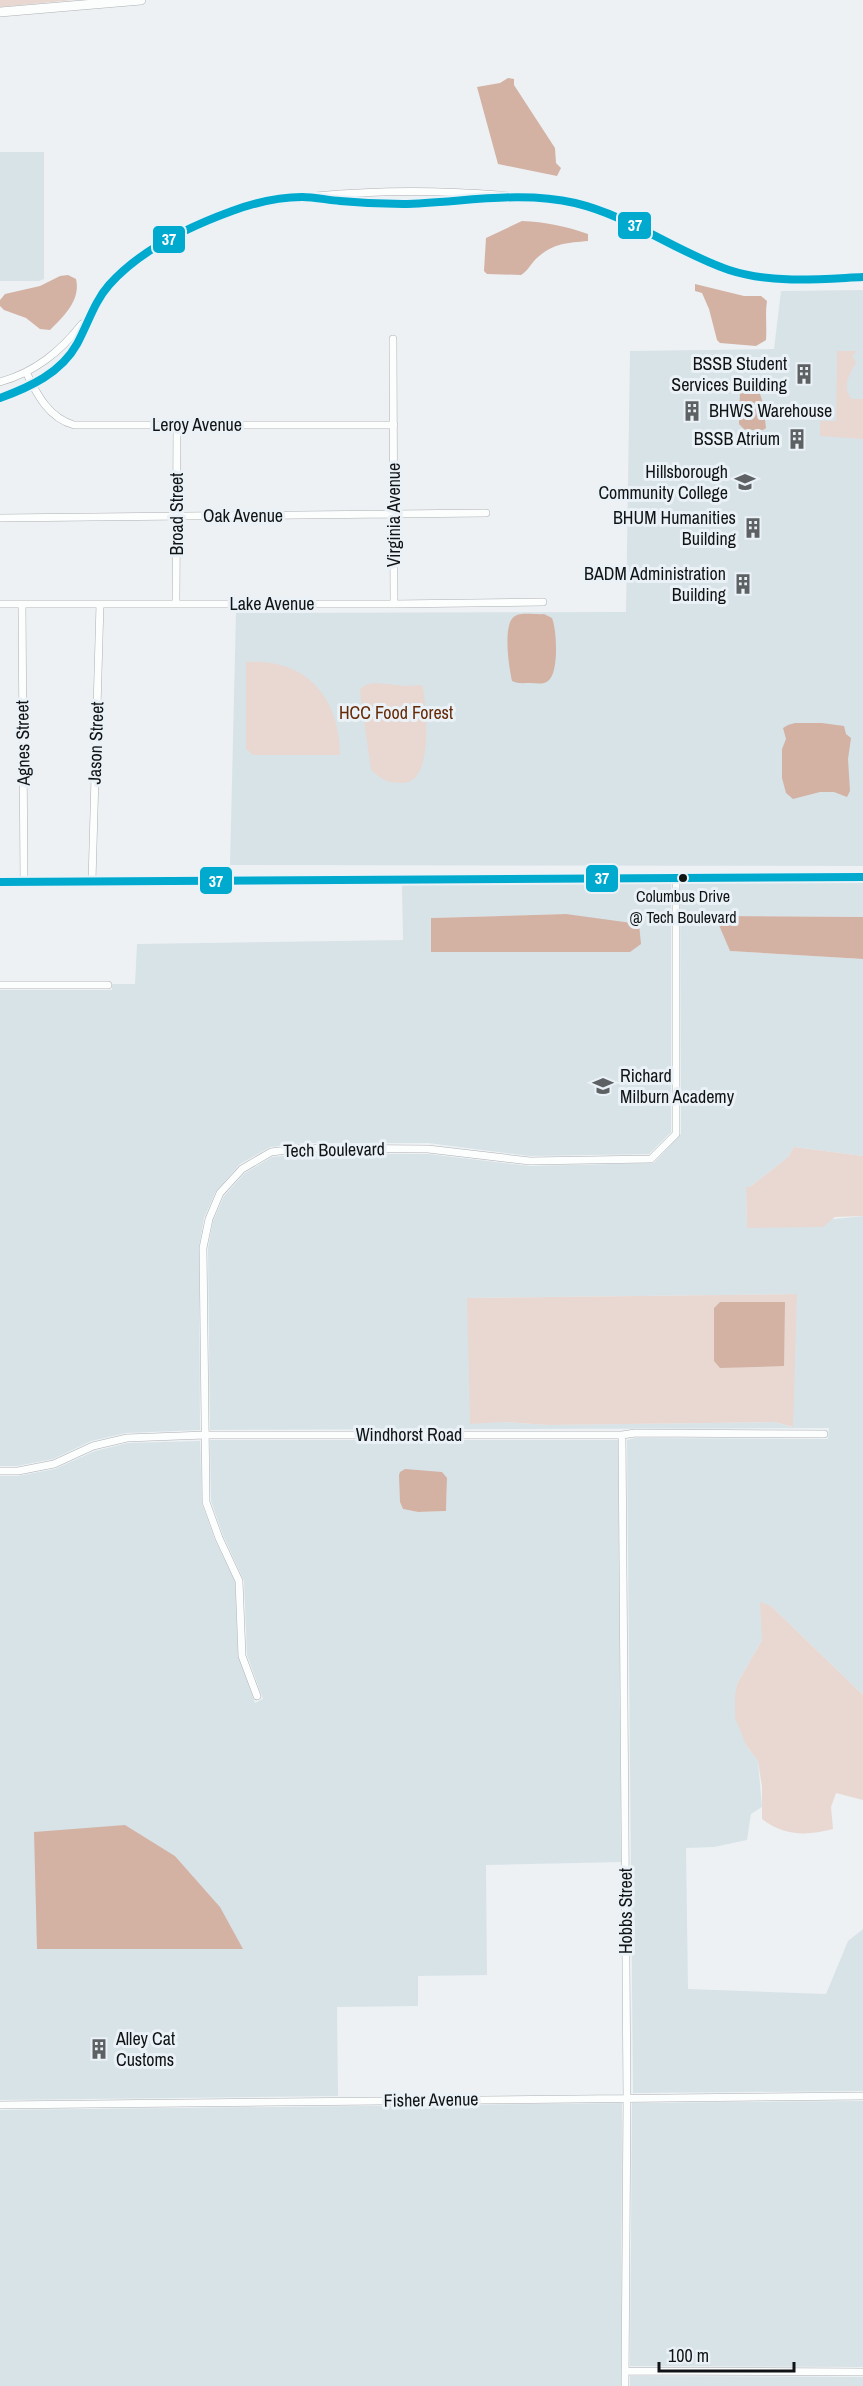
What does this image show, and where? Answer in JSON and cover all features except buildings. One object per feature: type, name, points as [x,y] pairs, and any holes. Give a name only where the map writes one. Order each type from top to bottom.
[{"type":"main road","points":[[0,12],[141,0]]},
{"type":"street","points":[[404,190],[404,204]]},
{"type":"street","points":[[0,398],[32,386],[63,361],[75,347],[107,287],[136,260],[222,215],[249,207],[302,197],[404,190],[574,203],[607,212],[701,258],[750,275],[773,278],[863,277]]},
{"type":"street","points":[[302,197],[404,204],[517,197]]},
{"type":"street","points":[[0,382],[26,372],[59,351],[92,313]]},
{"type":"street","name":"Virginia Avenue","points":[[393,339],[394,604]]},
{"type":"street","name":"Leroy Avenue","points":[[26,372],[32,386],[51,413],[63,422],[74,425],[394,425]]},
{"type":"street","name":"Broad Street","points":[[176,603],[177,425]]},
{"type":"street","name":"Oak Avenue","points":[[0,518],[486,513]]},
{"type":"street","name":"Lake Avenue","points":[[0,604],[543,602]]},
{"type":"street","name":"Agnes Street","points":[[22,604],[24,882]]},
{"type":"street","name":"Jason Street","points":[[92,881],[100,604]]},
{"type":"street","points":[[0,882],[863,877]]},
{"type":"street","name":"Tech Boulevard","points":[[257,1696],[242,1656],[239,1581],[219,1538],[206,1502],[203,1248],[209,1219],[220,1193],[242,1168],[271,1152],[304,1148],[428,1149],[530,1161],[651,1159],[676,1134],[676,878]]},
{"type":"street","points":[[0,985],[108,985]]},
{"type":"street","name":"Windhorst Road","points":[[0,1471],[18,1471],[54,1464],[93,1446],[127,1438],[205,1435],[622,1435],[634,1432],[824,1434]]},
{"type":"street","name":"Hobbs Street","points":[[622,1435],[627,2098],[626,2386]]},
{"type":"street","name":"Fisher Avenue","points":[[0,2105],[863,2096]]},
{"type":"street","points":[[625,2371],[863,2372]]},
{"type":"shaded area","points":[[508,78],[514,79],[514,85],[555,148],[556,163],[561,168],[557,176],[498,164],[477,87],[500,83]]},
{"type":"shaded area","points":[[0,152],[44,152],[44,279],[39,281],[0,281]]},
{"type":"shaded area","points":[[522,221],[539,222],[580,231],[588,234],[588,241],[555,246],[538,257],[521,275],[487,274],[484,271],[486,238]]},
{"type":"shaded area","points":[[68,275],[76,279],[74,301],[50,330],[40,329],[26,318],[4,310],[0,306],[0,300],[5,294],[40,286],[60,276]]},
{"type":"shaded area","points":[[695,284],[744,296],[761,296],[767,301],[766,340],[756,346],[720,343],[717,340],[709,309],[702,293],[695,291]]},
{"type":"shaded area","name":"Hillsborough Community College","points":[[863,290],[863,866],[230,865],[236,613],[626,612],[630,351],[774,349],[781,291]]},
{"type":"shaded area","points":[[752,382],[757,385],[763,403],[766,428],[763,430],[745,430],[739,424],[740,389],[746,383]]},
{"type":"shaded area","points":[[521,614],[544,614],[552,618],[555,632],[556,651],[552,677],[542,683],[516,683],[512,681],[509,666],[508,636],[511,620]]},
{"type":"shaded area","points":[[795,723],[844,726],[846,734],[851,738],[848,759],[850,791],[847,797],[834,792],[820,792],[793,799],[786,793],[782,778],[782,749],[786,739],[783,728]]},
{"type":"shaded area","points":[[863,882],[863,917],[716,916],[730,951],[863,959],[863,1156],[794,1147],[788,1157],[750,1187],[746,1187],[747,1228],[863,1216],[863,1695],[771,1606],[762,1640],[737,1684],[746,1745],[758,1761],[762,1807],[751,1814],[747,1840],[714,1847],[686,1848],[688,1989],[826,1994],[848,1941],[863,1929],[863,2091],[633,2093],[627,1440],[635,1438],[828,1439],[829,1428],[210,1430],[208,1248],[213,1221],[224,1196],[245,1173],[272,1157],[304,1154],[428,1154],[530,1166],[654,1163],[681,1134],[680,883]],"holes":[[[796,1294],[792,1427],[774,1422],[548,1425],[503,1422],[468,1298]]]},
{"type":"shaded area","points":[[671,883],[671,1132],[649,1154],[530,1156],[428,1143],[304,1143],[270,1147],[240,1164],[216,1191],[204,1218],[199,1247],[200,1430],[126,1433],[91,1441],[53,1459],[17,1466],[0,1466],[0,990],[112,990],[112,984],[135,984],[137,944],[403,940],[402,885]],"holes":[[[566,914],[431,952],[431,918]]]},
{"type":"shaded area","points":[[566,914],[639,924],[641,944],[630,952],[431,952],[431,918]]},
{"type":"shaded area","points":[[715,916],[863,917],[863,959],[730,951]]},
{"type":"shaded area","points":[[720,1302],[785,1302],[784,1366],[720,1368],[714,1361],[714,1308]]},
{"type":"shaded area","points":[[210,1440],[618,1440],[621,1862],[486,1865],[487,1975],[418,1976],[418,2006],[337,2007],[338,2096],[0,2100],[0,1476],[18,1476],[55,1469],[95,1451],[128,1443],[200,1441],[202,1504],[215,1540],[235,1582],[238,1656],[255,1703],[263,1699],[247,1655],[244,1581],[223,1535],[211,1501]],"holes":[[[447,1478],[446,1511],[418,1512],[403,1509],[400,1502]],[[124,1825],[175,1856],[220,1907]]]},
{"type":"shaded area","points":[[405,1469],[442,1472],[447,1478],[446,1511],[418,1512],[403,1509],[400,1502],[399,1475]]},
{"type":"shaded area","points":[[125,1825],[175,1856],[220,1907],[243,1949],[37,1949],[34,1832]]},
{"type":"shaded area","points":[[863,2101],[863,2367],[630,2366],[632,2103]]},
{"type":"shaded area","points":[[622,2103],[621,2386],[0,2386],[0,2110]]},
{"type":"shaded area","points":[[630,2376],[863,2377],[863,2386],[630,2386]]},
{"type":"green space","points":[[0,0],[74,0],[0,7]]},
{"type":"green space","points":[[837,351],[857,351],[852,356],[856,362],[848,380],[847,390],[852,399],[863,399],[863,439],[820,436],[820,421],[836,421]]},
{"type":"green space","points":[[246,662],[286,667],[303,675],[316,686],[326,699],[334,716],[340,755],[253,755],[246,749]]},
{"type":"green space","name":"HCC Food Forest","points":[[376,683],[421,685],[423,687],[426,744],[419,772],[412,780],[401,783],[390,782],[371,770],[360,693],[361,688]]},
{"type":"green space","points":[[794,1147],[863,1156],[863,1216],[835,1217],[823,1227],[747,1228],[746,1187],[750,1187],[788,1157]]},
{"type":"green space","points":[[797,1294],[793,1427],[774,1422],[470,1424],[467,1298]]},
{"type":"green space","points":[[760,1602],[771,1606],[863,1695],[863,1800],[836,1793],[831,1807],[833,1829],[814,1833],[796,1833],[778,1829],[762,1819],[762,1787],[758,1761],[746,1745],[735,1718],[737,1684],[762,1640]]},
{"type":"transit line","name":"37","points":[[0,398],[33,384],[54,371],[77,344],[95,306],[109,285],[121,272],[150,250],[215,217],[249,205],[284,198],[307,197],[403,204],[511,197],[554,199],[615,216],[690,254],[729,270],[762,277],[796,280],[863,277]]},
{"type":"transit line","name":"37","points":[[0,882],[863,877]]},
{"type":"place","name":"BSSB Student Services Building","points":[[804,374]]},
{"type":"place","name":"BHWS Warehouse","points":[[692,411]]},
{"type":"place","name":"BSSB Atrium","points":[[797,439]]},
{"type":"place","name":"Hillsborough Community College","points":[[745,482]]},
{"type":"place","name":"BHUM Humanities Building","points":[[753,528]]},
{"type":"place","name":"BADM Administration Building","points":[[743,584]]},
{"type":"place","name":"Columbus Drive @ Tech Boulevard","points":[[683,878]]},
{"type":"place","name":"Richard Milburn Academy","points":[[603,1086]]},
{"type":"place","name":"Alley Cat Customs","points":[[99,2049]]}]
